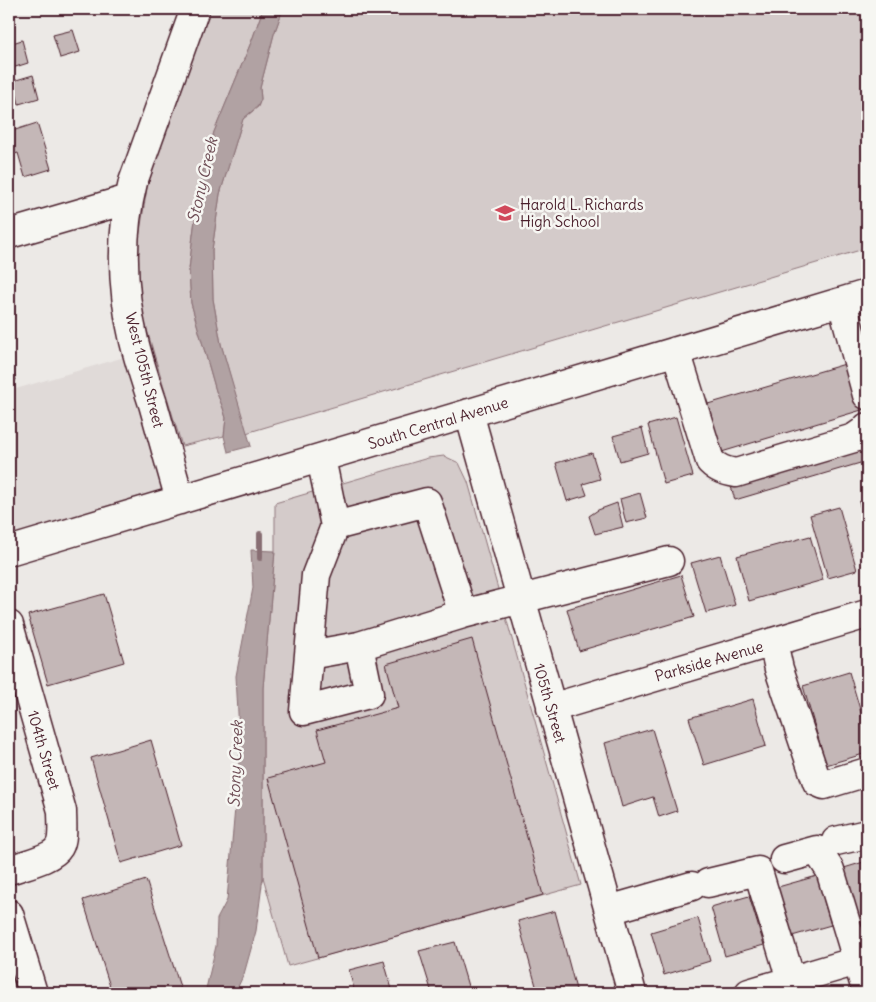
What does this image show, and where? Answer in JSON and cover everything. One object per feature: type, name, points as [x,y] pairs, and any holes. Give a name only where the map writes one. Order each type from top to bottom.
[{"type":"street","name":"West 105th Street","points":[[180,500],[134,342],[124,265],[125,232],[133,182],[195,9]]},
{"type":"street","points":[[9,234],[129,198]]},
{"type":"street","points":[[854,298],[867,394]]},
{"type":"street","name":"South Central Avenue","points":[[9,551],[854,298]]},
{"type":"street","points":[[676,351],[710,461],[722,470],[736,473],[770,463],[854,438],[864,432],[867,427]]},
{"type":"street","name":"105th Street","points":[[469,413],[632,993]]},
{"type":"street","points":[[321,458],[335,526],[316,574],[304,711],[369,694],[358,646]]},
{"type":"street","points":[[335,526],[426,502],[463,614]]},
{"type":"street","points":[[309,654],[358,646],[463,614],[669,561]]},
{"type":"street","name":"Parkside Avenue","points":[[551,708],[867,614]]},
{"type":"street","name":"104th Street","points":[[9,625],[62,811],[63,830],[59,847],[47,857],[9,870]]},
{"type":"street","points":[[773,642],[779,669],[817,782],[824,786],[867,772]]},
{"type":"street","points":[[836,842],[867,834]]},
{"type":"street","points":[[784,859],[817,850],[830,870],[863,960],[867,993]]},
{"type":"street","points":[[608,910],[758,871],[793,987]]},
{"type":"street","points":[[9,914],[33,993]]},
{"type":"street","points":[[749,993],[793,987],[863,960]]},
{"type":"shaded area","points":[[209,9],[263,9],[214,132],[200,182],[189,270],[191,303],[216,391],[226,418],[224,436],[182,446],[142,313],[138,277],[139,238],[147,188],[158,144]]},
{"type":"shaded area","name":"Harold L. Richards High School","points":[[283,9],[867,9],[867,248],[246,433],[221,344],[213,299],[212,250],[220,194],[243,119],[258,107],[261,99],[260,88],[274,34]]},
{"type":"shaded area","points":[[138,353],[180,500],[9,551],[9,391]]},
{"type":"shaded area","points":[[444,456],[459,463],[468,482],[581,885],[288,966],[263,877],[263,688],[275,551],[275,503],[428,458]]},
{"type":"water","points":[[263,9],[283,9],[274,34],[260,88],[261,99],[258,106],[243,119],[220,194],[212,250],[213,299],[221,344],[251,446],[228,452],[224,436],[226,418],[216,391],[191,303],[189,270],[200,182],[214,132]]},
{"type":"water","points":[[251,550],[275,551],[263,688],[263,877],[256,931],[244,974],[235,993],[205,993],[216,946],[217,919],[227,900],[240,750],[236,676],[253,588]]},
{"type":"building","points":[[73,30],[80,52],[60,58],[53,35]]},
{"type":"building","points":[[22,40],[28,63],[9,69],[9,44]]},
{"type":"building","points":[[33,75],[39,98],[19,104],[13,81]]},
{"type":"building","points":[[37,123],[51,169],[25,177],[18,153],[11,155],[9,132]]},
{"type":"building","points":[[9,357],[16,380],[9,382]]},
{"type":"building","points":[[852,362],[865,409],[715,454],[701,406]]},
{"type":"building","points":[[676,417],[693,476],[664,484],[648,425]]},
{"type":"building","points":[[642,428],[648,453],[620,461],[613,436]]},
{"type":"building","points":[[867,443],[867,461],[735,500],[730,483]]},
{"type":"building","points":[[592,453],[600,479],[583,484],[587,495],[567,501],[556,463]]},
{"type":"building","points":[[640,493],[647,518],[626,523],[620,499]]},
{"type":"building","points":[[867,499],[867,531],[859,502]]},
{"type":"building","points":[[617,503],[623,527],[595,534],[589,516],[598,510]]},
{"type":"building","points":[[839,507],[857,570],[828,578],[810,515]]},
{"type":"building","points":[[810,536],[823,580],[749,601],[737,556]]},
{"type":"building","points":[[720,555],[735,605],[706,613],[691,563]]},
{"type":"building","points":[[681,575],[694,617],[579,651],[567,609]]},
{"type":"building","points":[[104,594],[124,662],[48,684],[28,615]]},
{"type":"building","points":[[472,639],[543,895],[318,958],[268,778],[326,762],[317,730],[398,708],[386,664]]},
{"type":"building","points":[[849,672],[867,733],[867,753],[826,765],[803,686]]},
{"type":"building","points":[[753,699],[766,746],[704,765],[689,718]]},
{"type":"building","points":[[652,729],[677,811],[659,817],[653,797],[622,807],[605,743]]},
{"type":"building","points":[[151,740],[181,845],[121,863],[91,758]]},
{"type":"building","points":[[867,861],[867,914],[858,917],[844,868]]},
{"type":"building","points":[[817,876],[831,925],[792,936],[778,887]]},
{"type":"building","points":[[146,880],[181,990],[170,993],[112,993],[83,900]]},
{"type":"building","points":[[749,896],[764,945],[725,956],[711,907]]},
{"type":"building","points":[[555,911],[577,993],[538,993],[518,921]]},
{"type":"building","points":[[698,918],[710,961],[664,975],[651,932]]},
{"type":"building","points":[[455,942],[470,993],[432,993],[419,951]]},
{"type":"building","points":[[384,961],[393,993],[355,993],[349,970]]},
{"type":"waterway","name":"Stony Creek","points":[[260,534],[260,558]]},
{"type":"place","name":"Harold L. Richards High School","points":[[505,213]]}]
